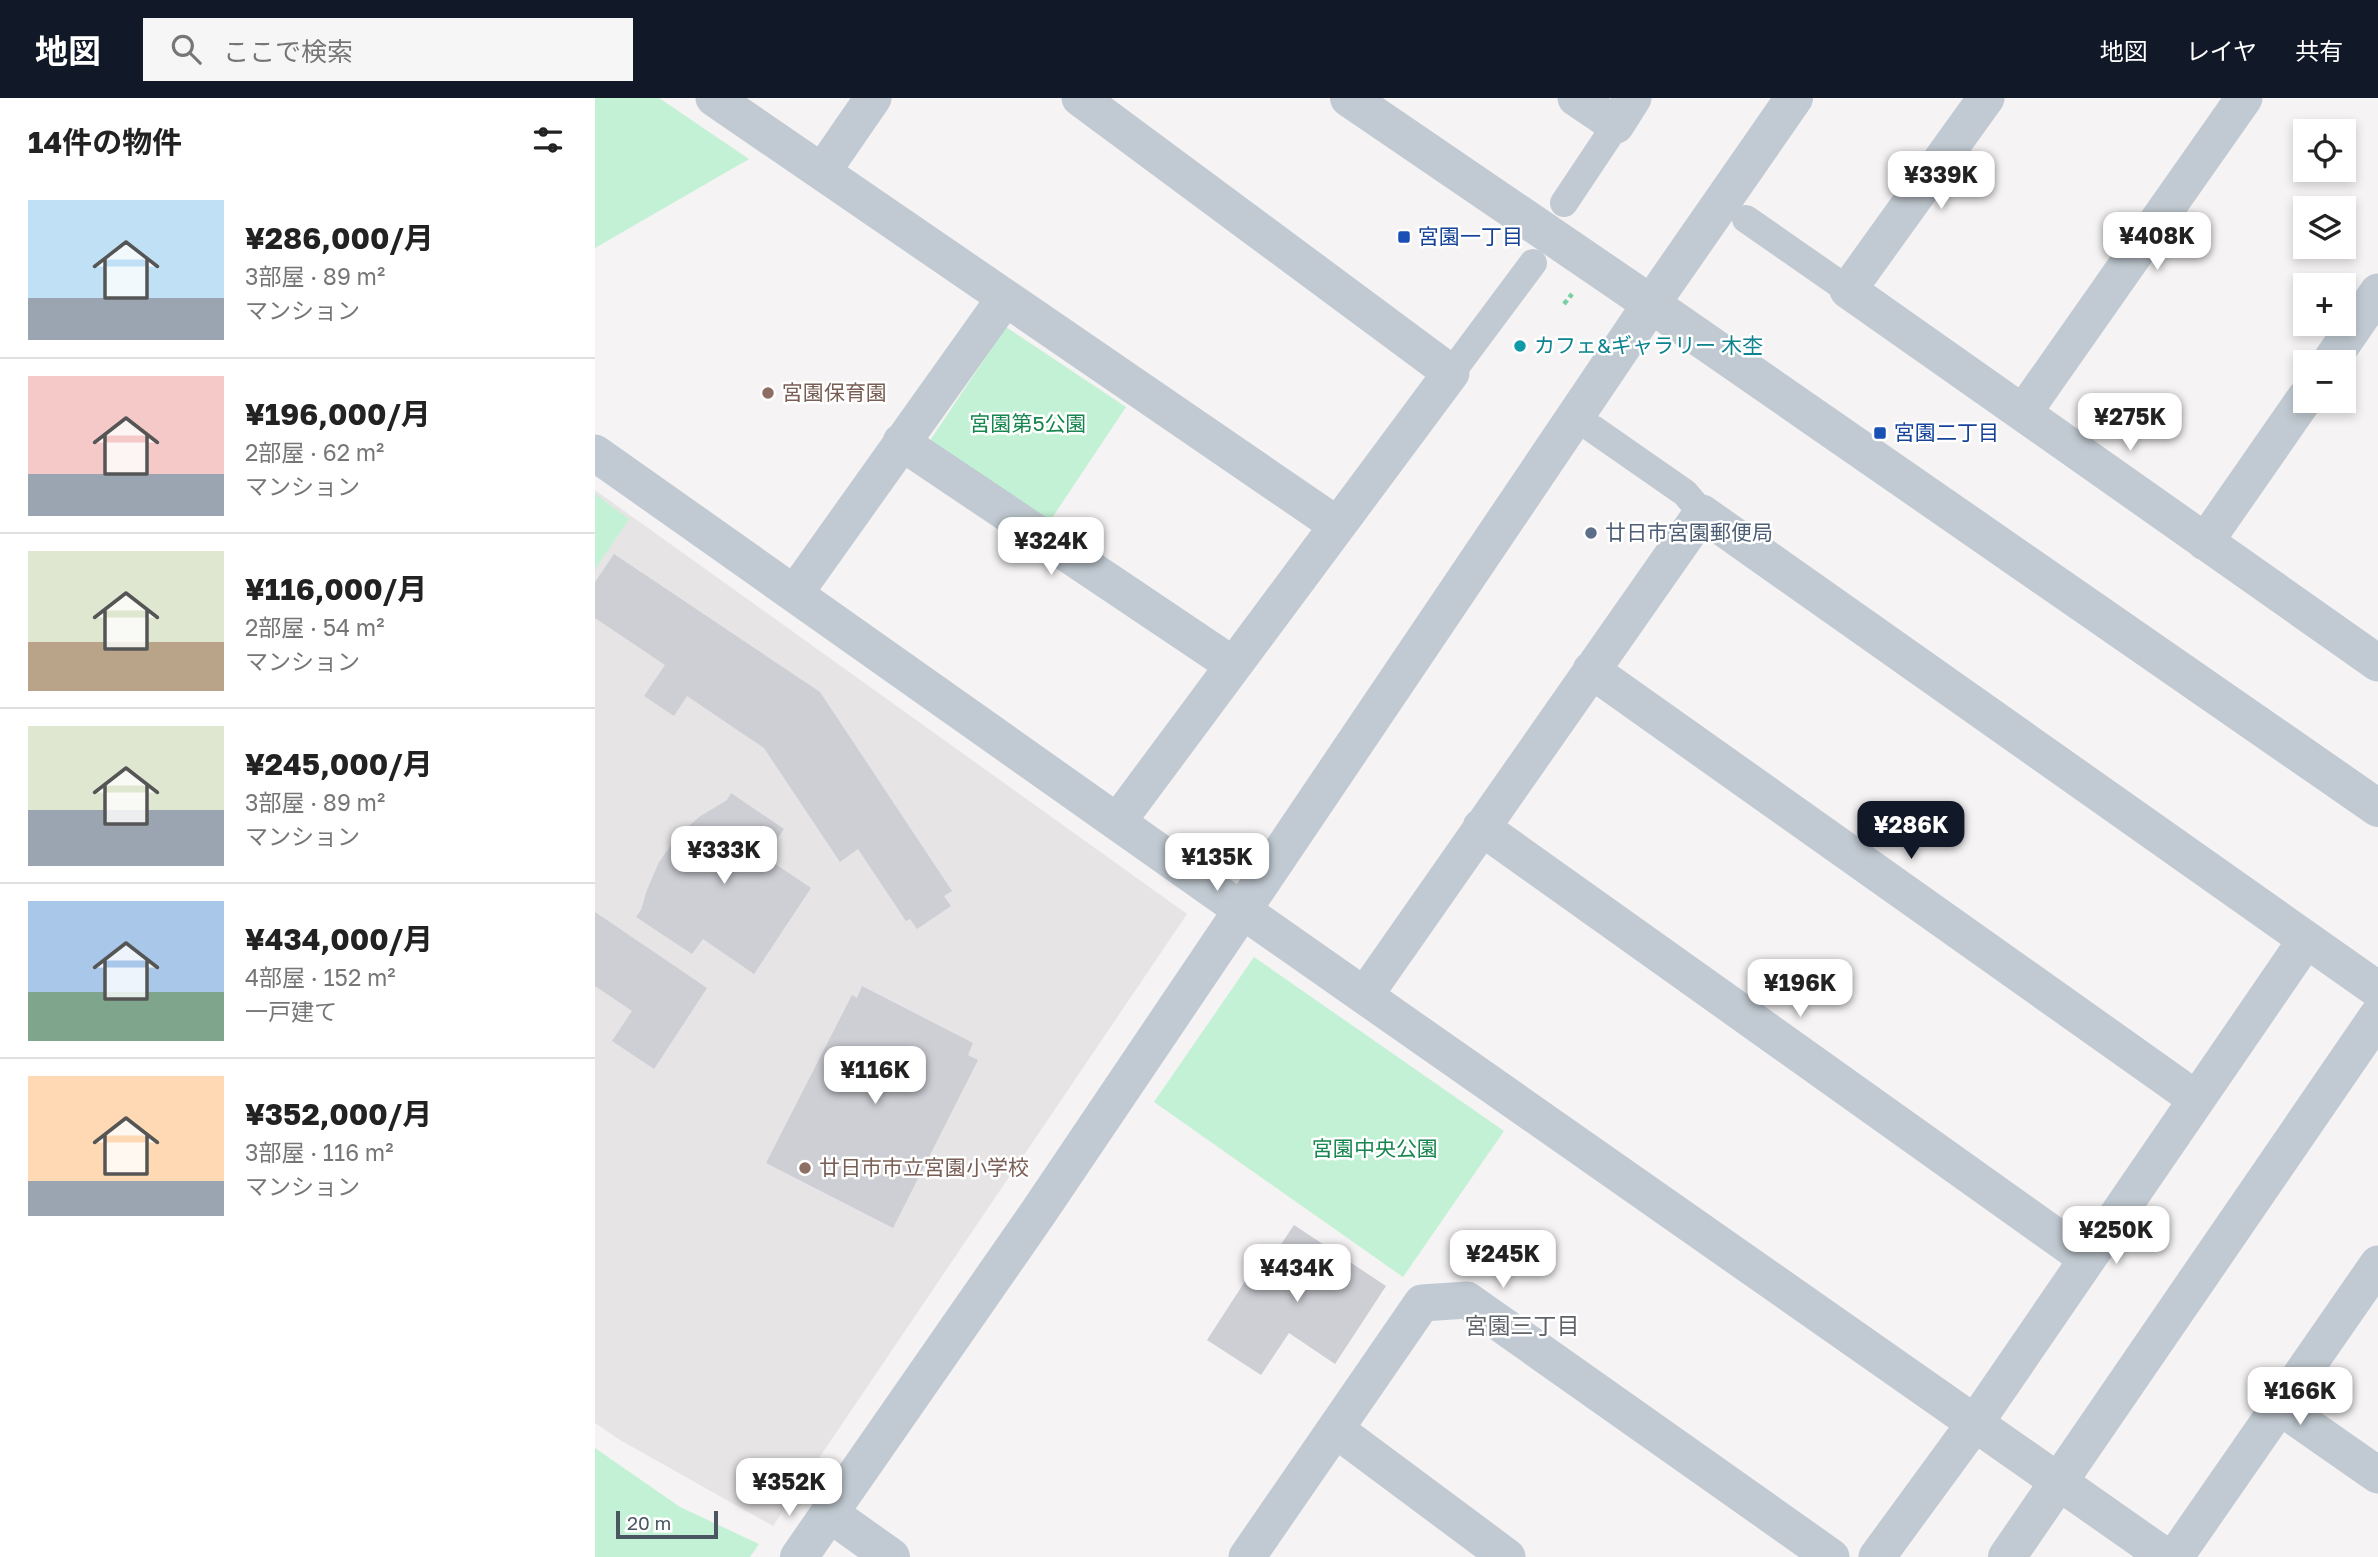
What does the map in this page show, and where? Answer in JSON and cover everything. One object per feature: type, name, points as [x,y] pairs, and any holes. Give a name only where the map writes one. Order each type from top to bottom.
[{"type":"street","points":[[714,98],[1337,525]]},
{"type":"street","points":[[822,172],[873,98]]},
{"type":"street","points":[[1080,98],[1451,373]]},
{"type":"street","points":[[1349,98],[2378,808]]},
{"type":"street","points":[[1564,203],[1624,111],[1576,98]]},
{"type":"street","points":[[799,1557],[1038,1213],[1651,304],[1794,98]]},
{"type":"street","points":[[1848,290],[1986,98]]},
{"type":"street","points":[[2023,413],[2244,98]]},
{"type":"street","points":[[1747,219],[2205,542],[2377,659]]},
{"type":"street","points":[[1118,821],[1533,263]]},
{"type":"street","points":[[2338,350],[2378,292]]},
{"type":"street","points":[[795,593],[1005,298]]},
{"type":"street","points":[[2205,542],[2295,413]]},
{"type":"street","points":[[1593,429],[1685,493],[1702,513],[2378,990]]},
{"type":"street","points":[[901,442],[1233,665]]},
{"type":"street","points":[[595,453],[2166,1557]]},
{"type":"street","points":[[1365,995],[1702,513]]},
{"type":"street","points":[[1591,670],[2196,1099]]},
{"type":"street","points":[[1481,827],[2086,1258]]},
{"type":"street","points":[[1877,1557],[1975,1423],[2306,940]]},
{"type":"street","points":[[2007,1557],[2378,1016]]},
{"type":"street","points":[[2175,1557],[2378,1264]]},
{"type":"street","points":[[1247,1557],[1422,1303],[1467,1300],[1831,1557]]},
{"type":"street","points":[[2279,1406],[2378,1475]]},
{"type":"street","points":[[1335,1429],[1507,1557]]},
{"type":"street","points":[[829,1513],[891,1557]]},
{"type":"shaded area","name":"廿日市市立宮園小学校","points":[[595,490],[1187,914],[773,1526],[620,1440],[595,1423]]},
{"type":"green space","points":[[595,98],[659,98],[749,159],[595,248]]},
{"type":"green space","name":"宮園第5公園","points":[[1006,327],[1126,407],[1050,521],[929,442]]},
{"type":"green space","points":[[595,494],[629,519],[595,569]]},
{"type":"green space","name":"宮園中央公園","points":[[1254,957],[1504,1131],[1403,1277],[1154,1102]]},
{"type":"green space","points":[[595,1448],[680,1507],[759,1544],[750,1557],[595,1557]]},
{"type":"building","points":[[614,554],[820,692],[952,891],[944,896],[951,906],[917,929],[910,919],[906,921],[858,849],[840,862],[764,748],[687,696],[674,716],[644,696],[665,665],[595,618],[595,582]]},
{"type":"building","points":[[731,793],[784,829],[765,857],[811,888],[754,974],[703,939],[692,954],[636,917],[659,862],[678,836],[699,817],[727,800]]},
{"type":"building","points":[[595,912],[707,988],[654,1069],[612,1041],[632,1011],[595,986]]},
{"type":"building","points":[[862,986],[973,1043],[968,1055],[978,1060],[893,1228],[766,1163],[852,995],[857,998]]},
{"type":"building","points":[[1294,1225],[1386,1286],[1335,1364],[1289,1333],[1261,1375],[1207,1340],[1253,1269],[1261,1274]]},
{"type":"place","name":"宮園一丁目","points":[[1404,237]]},
{"type":"place","name":"カフェ&ギャラリー 木杢","points":[[1520,346]]},
{"type":"place","name":"宮園保育園","points":[[768,393]]},
{"type":"place","name":"宮園二丁目","points":[[1880,433]]},
{"type":"place","name":"廿日市宮園郵便局","points":[[1591,533]]},
{"type":"place","name":"廿日市市立宮園小学校","points":[[805,1168]]},
{"type":"district","name":"宮園三丁目","points":[[1522,1326]]}]
